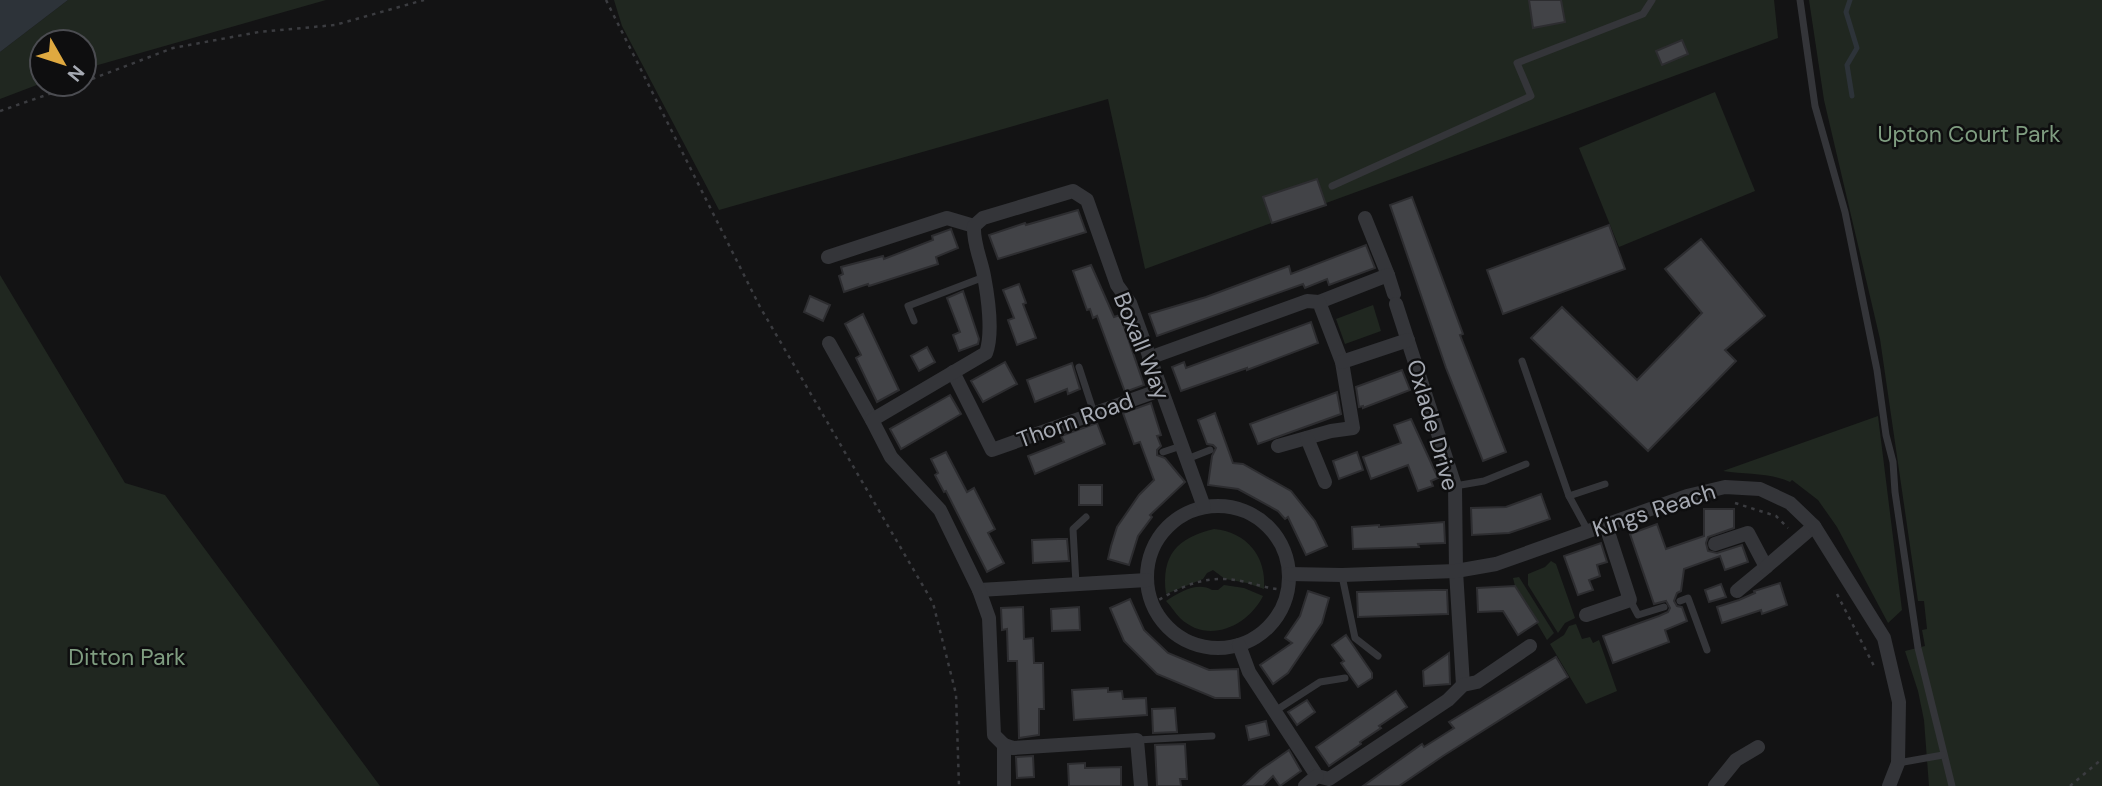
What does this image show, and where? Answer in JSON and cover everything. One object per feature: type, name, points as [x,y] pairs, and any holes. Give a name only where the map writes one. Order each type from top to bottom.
[{"type":"street","name":"Boxall Way","points":[[974,226],[983,218],[1073,191],[1087,200],[1117,285],[1130,303],[1204,508]]},
{"type":"street","points":[[828,257],[947,218],[974,226],[973,236],[984,276],[990,341],[986,353],[872,420]]},
{"type":"street","points":[[1365,218],[1388,275],[1408,340]]},
{"type":"street","points":[[1149,358],[1307,301],[1319,302],[1388,275]]},
{"type":"street","points":[[1278,446],[1353,428],[1342,362],[1319,302]]},
{"type":"street","name":"Oxlade Drive","points":[[1342,362],[1408,340],[1455,486],[1456,571],[1463,685]]},
{"type":"street","points":[[829,343],[891,457],[940,510],[979,590],[989,618],[994,735],[1004,745],[1013,748],[1137,740],[1141,786]]},
{"type":"street","name":"Thorn Road","points":[[953,373],[992,450],[1160,390]]},
{"type":"street","points":[[1307,438],[1325,482]]},
{"type":"street","name":"Kings Reach","points":[[1289,574],[1456,571],[1496,564],[1688,496],[1725,486],[1760,489],[1790,503],[1814,526],[1884,638],[1899,702],[1898,763],[1889,786]]},
{"type":"street","points":[[1229,507],[1252,514],[1271,530],[1284,550],[1289,574],[1288,590],[1282,608],[1271,624],[1257,637],[1239,645],[1218,648],[1188,641],[1163,622],[1152,604],[1147,580],[1149,560],[1156,542],[1169,526],[1185,514],[1204,508],[1229,507]]},
{"type":"street","points":[[1586,615],[1630,600],[1606,526]]},
{"type":"street","points":[[1737,591],[1814,526]]},
{"type":"street","points":[[1715,544],[1748,534],[1766,567]]},
{"type":"street","points":[[979,590],[1147,580]]},
{"type":"street","points":[[1239,645],[1249,672],[1317,776],[1329,779],[1448,700],[1463,685],[1477,682],[1530,646]]},
{"type":"street","points":[[1004,745],[1004,786]]},
{"type":"street","points":[[1716,786],[1736,760],[1758,747]]},
{"type":"street","points":[[1305,786],[1317,776]]},
{"type":"lane","points":[[1332,186],[1531,96],[1517,63],[1643,14],[1652,0]]},
{"type":"lane","points":[[1800,0],[1815,106],[1845,212],[1866,309],[1893,462],[1895,492],[1923,675],[1933,702],[1952,786]]},
{"type":"lane","points":[[914,321],[908,306],[984,276]]},
{"type":"lane","points":[[1522,361],[1569,496],[1588,531]]},
{"type":"lane","points":[[1079,367],[1094,413]]},
{"type":"lane","points":[[1163,452],[1210,450]]},
{"type":"lane","points":[[1455,486],[1484,481],[1526,464]]},
{"type":"lane","points":[[1569,496],[1605,484]]},
{"type":"lane","points":[[1076,584],[1073,529],[1086,517]]},
{"type":"lane","points":[[1342,575],[1355,638],[1378,656]]},
{"type":"lane","points":[[1680,601],[1688,598],[1707,650]]},
{"type":"lane","points":[[1630,600],[1638,615],[1664,607]]},
{"type":"lane","points":[[1275,711],[1320,682],[1345,678]]},
{"type":"lane","points":[[1137,740],[1212,736]]},
{"type":"lane","points":[[1898,763],[1943,755]]},
{"type":"path","points":[[98,77],[173,48],[259,32],[335,25],[424,0]]},
{"type":"path","points":[[606,0],[760,307],[933,603],[956,694],[959,786]]},
{"type":"path","points":[[0,111],[38,98]]},
{"type":"path","points":[[1728,500],[1776,516],[1799,539]]},
{"type":"path","points":[[1152,604],[1188,584],[1216,578],[1288,590]]},
{"type":"path","points":[[1836,592],[1875,669]]},
{"type":"path","points":[[2070,786],[2102,759]]},
{"type":"green space","points":[[68,0],[326,0],[98,65],[98,28],[31,28]]},
{"type":"green space","points":[[614,0],[1774,0],[1778,38],[1145,269],[1108,99],[719,210],[622,26]]},
{"type":"green space","name":"Upton Court Park","points":[[1809,0],[2102,0],[2102,786],[1929,786],[1924,720],[1905,651],[1925,646],[1922,630],[1927,629],[1924,601],[1918,601],[1880,339],[1824,100]]},
{"type":"green space","points":[[28,31],[28,88],[0,99],[0,52]]},
{"type":"green space","points":[[1715,92],[1755,191],[1619,247],[1579,148]]},
{"type":"green space","name":"Ditton Park","points":[[0,275],[125,483],[165,495],[380,786],[0,786]]},
{"type":"green space","points":[[1373,305],[1381,331],[1345,344],[1336,319]]},
{"type":"green space","points":[[1878,416],[1902,610],[1888,623],[1837,527],[1818,500],[1792,480],[1790,482],[1765,475],[1723,471]]},
{"type":"green space","points":[[1214,529],[1236,535],[1252,548],[1262,566],[1264,589],[1225,579],[1213,570],[1203,579],[1166,594],[1166,569],[1174,550],[1190,537]]},
{"type":"green space","points":[[1551,561],[1556,564],[1575,618],[1565,623],[1558,633],[1528,585],[1528,574],[1545,567]]},
{"type":"green space","points":[[1519,577],[1554,633],[1547,640],[1515,586],[1513,578]]},
{"type":"green space","points":[[1224,585],[1244,588],[1263,596],[1248,616],[1226,628],[1215,631],[1191,626],[1180,618],[1166,601],[1195,587],[1218,590]]},
{"type":"green space","points":[[1576,624],[1582,639],[1590,637],[1593,643],[1599,640],[1617,691],[1586,704],[1550,644],[1564,635],[1569,626]]},
{"type":"shaded area","points":[[0,0],[68,0],[28,28],[0,52]]},
{"type":"building","points":[[1529,0],[1561,0],[1565,22],[1533,28]]},
{"type":"building","points":[[1682,40],[1688,54],[1662,65],[1656,51]]},
{"type":"building","points":[[1317,179],[1326,205],[1272,223],[1263,197]]},
{"type":"building","points":[[1412,197],[1463,334],[1460,335],[1506,452],[1483,461],[1446,368],[1390,205]]},
{"type":"building","points":[[1078,210],[1086,232],[998,259],[989,235]]},
{"type":"building","points":[[1609,225],[1625,269],[1503,314],[1487,270]]},
{"type":"building","points":[[951,229],[958,248],[936,257],[938,264],[844,292],[839,276],[843,274],[841,267],[883,256],[884,259],[933,240],[932,236]]},
{"type":"building","points":[[1701,239],[1765,316],[1725,350],[1736,361],[1648,451],[1531,338],[1562,307],[1637,380],[1702,313],[1665,269]]},
{"type":"building","points":[[1366,245],[1375,268],[1329,285],[1327,279],[1305,288],[1303,284],[1157,336],[1149,314],[1206,297],[1289,266],[1291,274]]},
{"type":"building","points":[[1091,265],[1114,317],[1120,315],[1144,385],[1125,392],[1097,316],[1093,318],[1090,309],[1087,310],[1073,271]]},
{"type":"building","points":[[1019,284],[1026,303],[1023,304],[1036,338],[1017,345],[1008,320],[1014,318],[1003,290]]},
{"type":"building","points":[[963,291],[979,339],[978,344],[959,351],[953,335],[960,332],[947,298]]},
{"type":"building","points":[[810,296],[830,305],[823,321],[804,312]]},
{"type":"building","points":[[863,314],[899,390],[877,402],[856,358],[861,355],[845,324]]},
{"type":"building","points":[[1311,322],[1318,343],[1181,391],[1172,367],[1184,362],[1186,368]]},
{"type":"building","points":[[927,347],[935,362],[919,371],[911,356]]},
{"type":"building","points":[[1005,362],[1017,384],[983,402],[971,381]]},
{"type":"building","points":[[1072,363],[1080,389],[1068,394],[1067,389],[1035,402],[1027,380]]},
{"type":"building","points":[[1402,370],[1410,390],[1363,408],[1359,407],[1356,387]]},
{"type":"building","points":[[1337,392],[1341,414],[1258,444],[1250,424]]},
{"type":"building","points":[[950,395],[961,414],[901,449],[890,429]]},
{"type":"building","points":[[1151,403],[1161,435],[1157,436],[1161,446],[1157,455],[1165,458],[1185,482],[1150,515],[1152,517],[1138,536],[1129,565],[1108,559],[1111,546],[1117,527],[1139,495],[1154,480],[1140,442],[1134,444],[1123,413]]},
{"type":"building","points":[[1215,413],[1233,463],[1243,464],[1291,491],[1315,521],[1327,546],[1306,555],[1288,517],[1285,519],[1278,511],[1238,489],[1208,485],[1212,456],[1216,448],[1207,444],[1198,420]]},
{"type":"building","points":[[1411,419],[1438,478],[1431,481],[1433,486],[1418,491],[1408,465],[1371,479],[1363,457],[1401,443],[1394,425]]},
{"type":"building","points":[[1097,423],[1105,444],[1035,474],[1028,456],[1064,442],[1061,436]]},
{"type":"building","points":[[946,452],[967,492],[974,488],[995,529],[988,533],[1004,563],[987,572],[946,491],[944,492],[935,475],[938,473],[931,459]]},
{"type":"building","points":[[1357,452],[1363,470],[1339,479],[1333,461]]},
{"type":"building","points":[[1079,485],[1102,485],[1102,505],[1079,505]]},
{"type":"building","points":[[1541,494],[1550,519],[1509,533],[1472,535],[1471,508],[1506,507]]},
{"type":"building","points":[[1704,509],[1734,509],[1734,528],[1708,537],[1708,551],[1717,553],[1742,545],[1748,562],[1725,570],[1720,556],[1684,569],[1681,591],[1677,593],[1674,601],[1677,606],[1682,607],[1687,621],[1665,630],[1669,642],[1613,663],[1603,636],[1659,616],[1670,608],[1666,601],[1654,604],[1630,534],[1657,524],[1666,549],[1704,536]]},
{"type":"building","points":[[1444,522],[1445,543],[1418,544],[1419,547],[1353,549],[1352,527]]},
{"type":"building","points":[[1067,539],[1069,561],[1033,563],[1032,540]]},
{"type":"building","points":[[1601,543],[1607,562],[1597,565],[1600,576],[1589,580],[1593,590],[1578,595],[1564,556]]},
{"type":"building","points":[[1780,583],[1787,605],[1762,614],[1761,610],[1722,623],[1717,607]]},
{"type":"building","points":[[1721,584],[1726,597],[1709,602],[1705,590]]},
{"type":"building","points":[[1515,586],[1538,622],[1518,635],[1503,611],[1478,612],[1477,588]]},
{"type":"building","points":[[1447,590],[1448,614],[1358,617],[1357,592]]},
{"type":"building","points":[[1308,591],[1329,598],[1322,623],[1288,673],[1273,684],[1260,665],[1292,643],[1285,638],[1300,616]]},
{"type":"building","points":[[1130,599],[1144,630],[1168,653],[1209,670],[1238,669],[1240,698],[1215,698],[1157,674],[1124,641],[1110,608]]},
{"type":"building","points":[[1023,607],[1024,639],[1033,638],[1034,663],[1043,663],[1044,709],[1039,709],[1039,735],[1019,738],[1017,661],[1008,661],[1007,629],[1002,630],[1001,608]]},
{"type":"building","points":[[1079,607],[1080,630],[1052,631],[1051,609]]},
{"type":"building","points":[[1346,635],[1372,673],[1372,678],[1358,687],[1332,645]]},
{"type":"building","points":[[1449,653],[1450,684],[1424,686],[1423,671]]},
{"type":"building","points":[[1556,657],[1568,677],[1399,786],[1363,786],[1422,744],[1424,747],[1454,728],[1449,722]]},
{"type":"building","points":[[1108,688],[1108,692],[1122,691],[1123,699],[1146,698],[1147,715],[1074,720],[1072,690]]},
{"type":"building","points":[[1396,691],[1407,707],[1329,766],[1316,747]]},
{"type":"building","points":[[1307,700],[1315,712],[1297,725],[1288,712]]},
{"type":"building","points":[[1175,708],[1177,732],[1153,733],[1152,709]]},
{"type":"building","points":[[1266,721],[1269,735],[1249,740],[1246,726]]},
{"type":"building","points":[[1185,744],[1187,779],[1180,779],[1181,786],[1157,786],[1155,745]]},
{"type":"building","points":[[1289,750],[1301,771],[1280,786],[1273,776],[1263,786],[1243,786],[1260,770]]},
{"type":"building","points":[[1033,756],[1034,777],[1017,778],[1016,757]]},
{"type":"building","points":[[1085,763],[1085,768],[1121,767],[1121,786],[1069,786],[1068,764]]},
{"type":"waterway","points":[[1850,0],[1846,12],[1857,48],[1847,65],[1852,96]]}]
